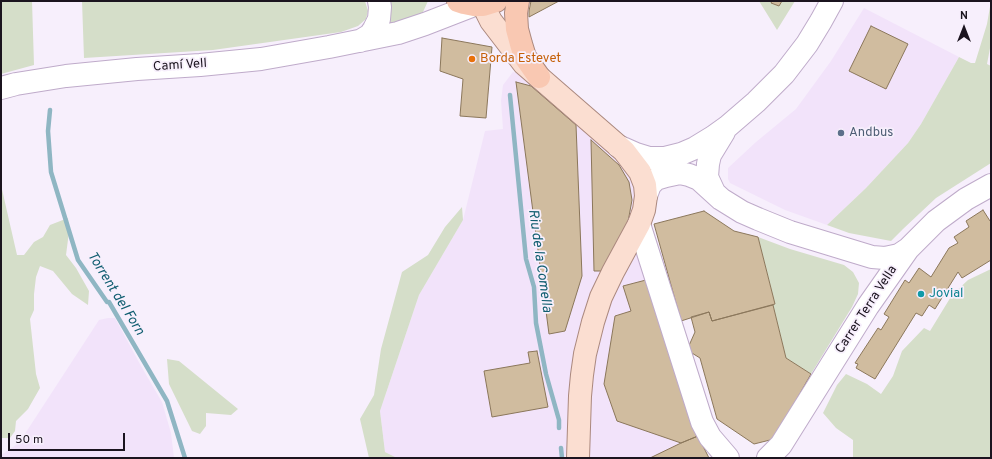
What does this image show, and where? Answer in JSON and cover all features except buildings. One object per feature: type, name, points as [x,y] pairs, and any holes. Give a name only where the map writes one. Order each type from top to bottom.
[{"type":"highway","points":[[518,1],[516,13],[520,44],[525,57],[539,77]]},
{"type":"main road","points":[[508,1],[506,20],[509,36],[515,53]]},
{"type":"main road","points":[[478,3],[524,64],[624,151],[640,172],[645,185],[646,196],[644,210],[639,224],[601,297],[585,354],[580,396],[578,458]]},
{"type":"street","points":[[360,42],[370,35],[377,24],[380,13],[379,1]]},
{"type":"street","name":"Camí Vell","points":[[398,33],[420,22],[428,15],[438,1]]},
{"type":"street","points":[[665,158],[681,154],[695,148],[727,127],[756,102],[784,74],[806,44],[832,1]]},
{"type":"street","name":"Camí Vell","points":[[1,88],[16,84],[66,76],[261,59],[360,42],[398,33],[478,3]]},
{"type":"street","points":[[714,192],[707,177],[708,164],[710,155],[727,127]]},
{"type":"street","points":[[618,146],[649,158],[686,160],[701,171],[714,192]]},
{"type":"street","points":[[646,196],[650,185],[656,179],[680,173],[699,179],[721,199],[742,212],[790,232],[872,257],[886,258],[899,255],[908,249]]},
{"type":"street","name":"Carrer Terra Vella","points":[[768,458],[781,445],[868,306],[908,249],[936,221],[991,185]]},
{"type":"street","points":[[639,224],[702,422],[710,437],[728,458]]},
{"type":"street","points":[[834,246],[850,254],[864,264],[872,276],[875,287],[873,297],[868,306]]},
{"type":"shaded area","name":"Andbus","points":[[864,8],[959,57],[921,124],[908,143],[866,188],[827,225],[785,210],[730,183],[728,179],[728,168],[756,142],[796,109],[831,61]]},
{"type":"shaded area","points":[[513,72],[519,74],[620,160],[631,179],[635,195],[635,211],[623,237],[568,454],[561,458],[396,458],[385,452],[380,411],[419,295],[463,220],[485,131],[503,129],[501,101],[503,85]]},
{"type":"shaded area","points":[[636,255],[641,258],[708,447],[704,448],[709,458],[590,458],[589,415],[593,366],[606,312],[615,287]]},
{"type":"shaded area","points":[[115,318],[162,402],[171,433],[174,458],[1,458],[1,455],[19,443],[99,320]]},
{"type":"green space","points":[[1,1],[32,1],[34,65],[1,74]]},
{"type":"green space","points":[[82,1],[365,1],[368,11],[366,19],[358,26],[341,32],[213,50],[84,58]]},
{"type":"green space","points":[[387,1],[428,1],[423,12],[411,19],[383,27]]},
{"type":"green space","points":[[759,1],[772,1],[771,3],[779,6],[782,1],[795,1],[777,30]]},
{"type":"green space","points":[[991,1],[991,43],[987,64],[991,66],[991,163],[936,198],[891,241],[849,233],[827,225],[866,188],[908,143],[921,124],[959,57],[971,63],[975,63],[987,24]]},
{"type":"green space","points":[[1,185],[17,255],[24,255],[34,242],[43,237],[50,225],[68,218],[69,232],[66,255],[76,268],[89,291],[88,305],[72,294],[53,271],[40,266],[36,277],[34,310],[30,319],[36,374],[40,388],[28,409],[16,421],[15,431],[10,438],[1,438]]},
{"type":"green space","points":[[462,207],[463,220],[419,295],[380,411],[385,452],[397,458],[369,458],[360,419],[374,395],[381,349],[402,272],[428,255],[445,227]]},
{"type":"green space","points":[[758,237],[790,249],[844,265],[853,272],[859,283],[858,294],[852,307],[811,374],[786,358],[773,305],[775,304]]},
{"type":"green space","points":[[991,269],[991,458],[852,458],[853,440],[836,428],[823,413],[837,385],[846,374],[867,384],[881,394],[893,376],[902,351],[924,328],[930,331],[952,295],[968,280]]},
{"type":"green space","points":[[167,359],[179,361],[238,409],[231,415],[206,413],[206,426],[200,434],[192,431],[169,384]]},
{"type":"waterway","name":"Riu de la Comella","points":[[510,95],[526,259],[534,287],[536,323],[546,374],[559,420],[559,428]]},
{"type":"waterway","name":"Torrent del Forn","points":[[50,110],[48,131],[51,172],[78,260],[107,302],[109,302],[167,401],[185,458]]},
{"type":"waterway","name":"Riu de la Comella","points":[[561,448],[562,458]]},
{"type":"place","name":"Borda Estevet","points":[[472,59]]},
{"type":"place","name":"Andbus","points":[[841,133]]},
{"type":"place","name":"Jovial","points":[[921,294]]}]
